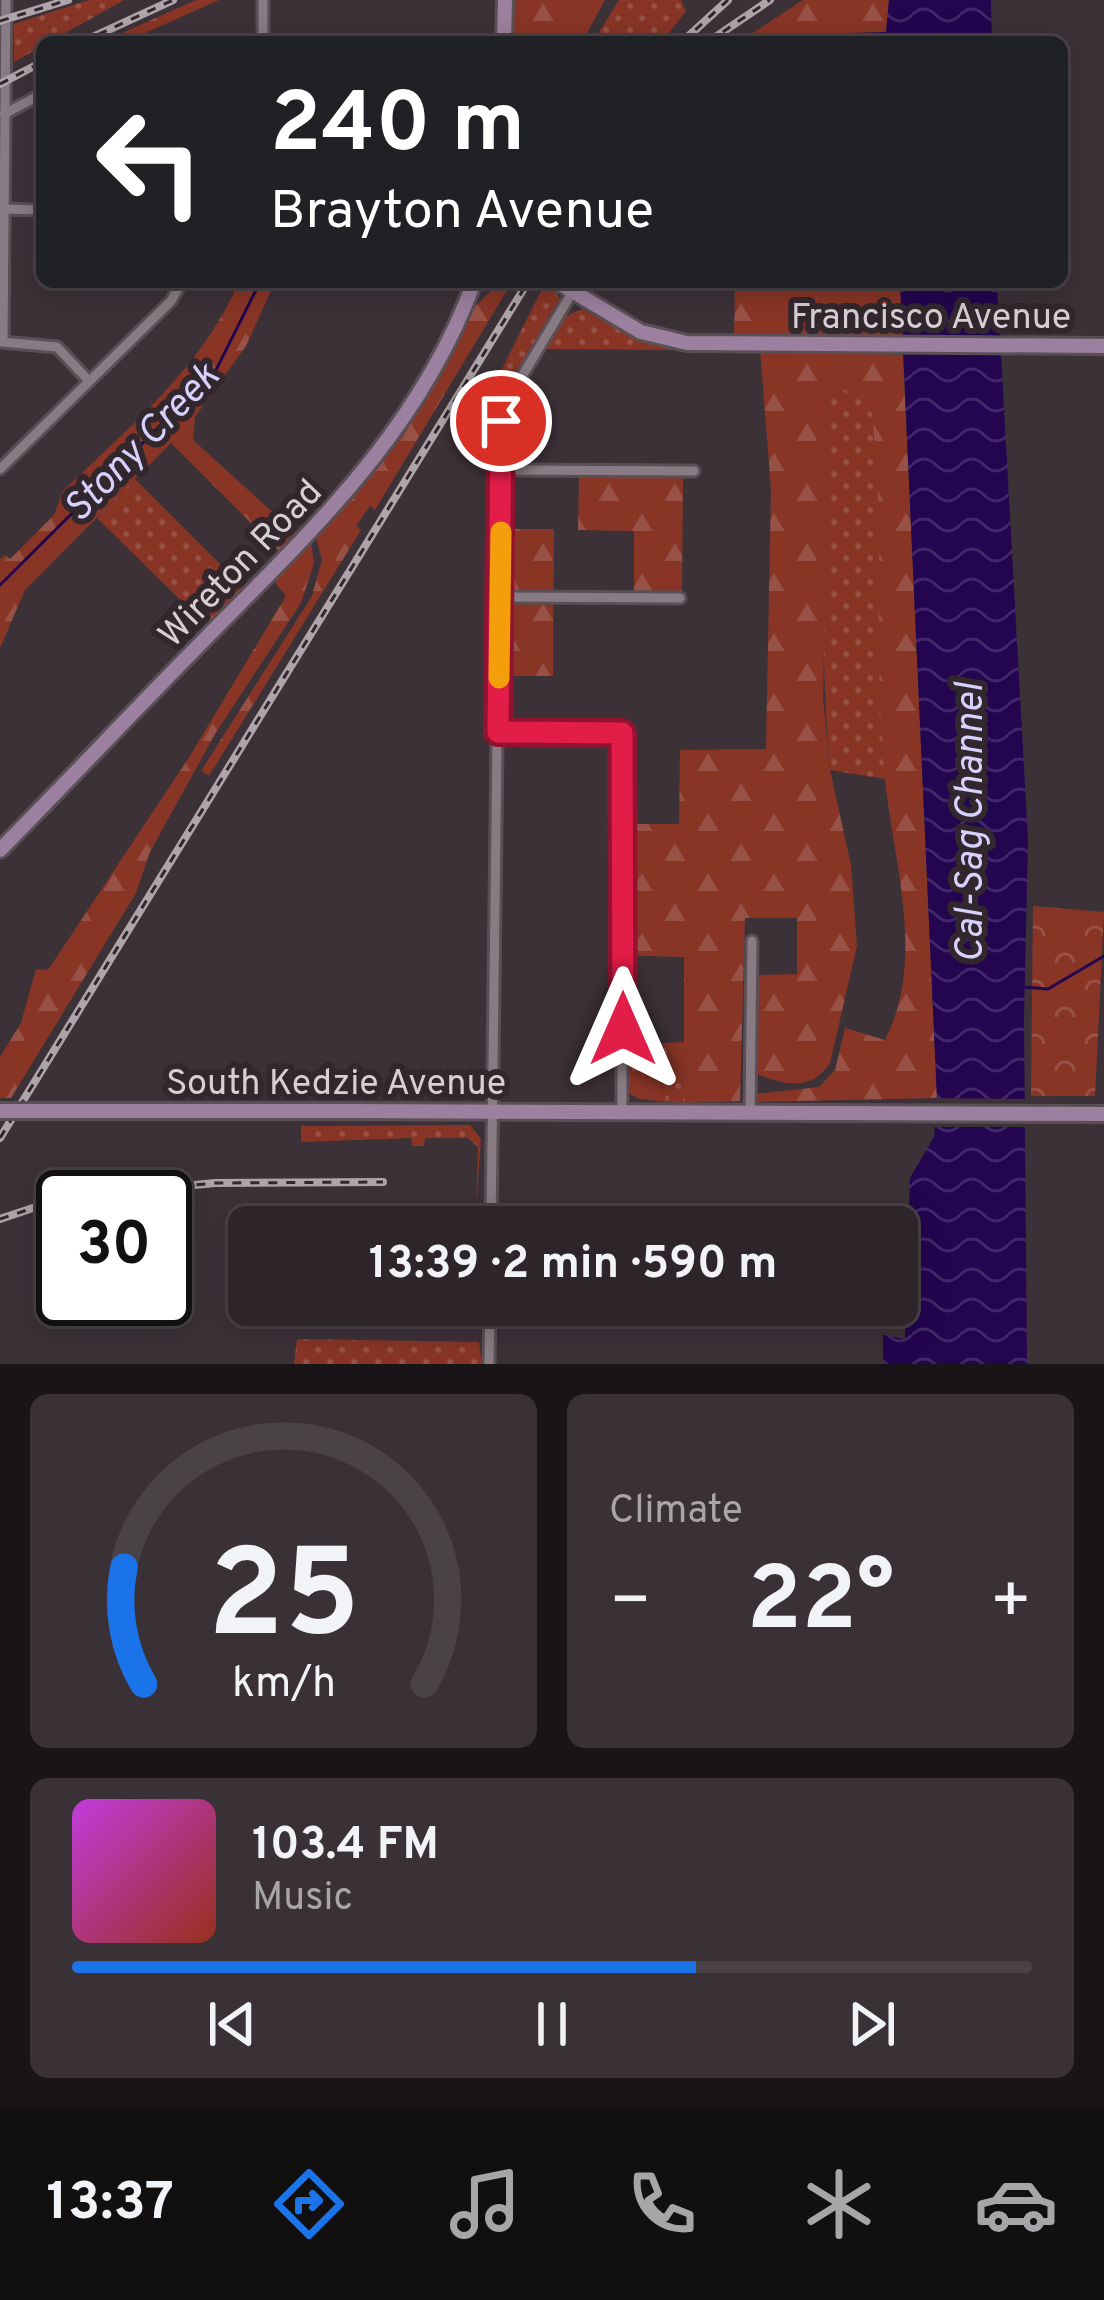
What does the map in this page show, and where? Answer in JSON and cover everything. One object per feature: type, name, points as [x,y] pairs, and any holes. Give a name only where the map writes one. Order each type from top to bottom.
[{"type":"street","points":[[6,0],[1,342],[57,347],[89,381]]},
{"type":"street","points":[[263,0],[263,36]]},
{"type":"street","points":[[504,36],[505,0]]},
{"type":"street","points":[[2,115],[36,97]]},
{"type":"street","points":[[2,209],[36,210]]},
{"type":"street","points":[[0,469],[171,301],[179,288]]},
{"type":"street","name":"Wireton Road","points":[[0,850],[301,547],[379,458],[429,382],[471,288]]},
{"type":"street","name":"Francisco Avenue","points":[[568,288],[661,339],[1104,346]]},
{"type":"street","points":[[491,1206],[504,408],[573,291]]},
{"type":"street","points":[[502,470],[694,471]]},
{"type":"street","points":[[500,597],[680,598]]},
{"type":"street","points":[[498,732],[622,733],[622,1112]]},
{"type":"street","points":[[750,1113],[752,941]]},
{"type":"street","name":"South Kedzie Avenue","points":[[0,1111],[1104,1114]]},
{"type":"street","points":[[489,1364],[490,1326]]},
{"type":"green space","points":[[89,0],[124,0],[60,36],[36,36],[36,50],[14,62],[14,24]]},
{"type":"green space","points":[[196,0],[219,0],[138,36],[115,36]]},
{"type":"green space","points":[[513,0],[605,0],[585,36],[511,36]]},
{"type":"green space","points":[[619,0],[681,0],[686,11],[667,36],[597,36]]},
{"type":"green space","points":[[803,0],[889,0],[886,33],[748,36]]},
{"type":"green space","points":[[236,288],[272,288],[246,346],[195,417],[193,440],[298,535],[281,553],[171,443],[25,590],[0,648],[0,559],[5,555],[10,559],[54,515],[63,491],[184,369]]},
{"type":"green space","points":[[493,288],[508,288],[375,510],[370,506],[356,526],[361,530],[209,776],[201,771],[312,596],[322,560],[316,537],[393,449],[446,363],[467,315]]},
{"type":"green space","points":[[542,288],[552,288],[560,299],[504,394],[493,440],[479,415]]},
{"type":"green space","points":[[735,288],[900,288],[903,337],[734,338]]},
{"type":"green space","points":[[582,309],[639,339],[686,350],[545,349],[566,316]]},
{"type":"green space","points":[[760,349],[903,355],[937,1098],[755,1102],[754,1094],[819,1087],[835,1070],[845,1028],[885,1040],[904,977],[904,911],[881,733],[878,499],[871,406],[840,387],[829,395],[823,697],[830,770],[851,865],[857,946],[830,1063],[805,1082],[786,1083],[754,1073],[758,975],[797,974],[797,918],[745,918],[740,1101],[683,1103],[683,1081],[663,1043],[684,1042],[684,957],[615,955],[616,824],[679,824],[680,750],[766,749],[771,489]]},
{"type":"green space","points":[[840,387],[871,405],[881,488],[885,779],[830,770],[824,677],[824,535],[829,394]]},
{"type":"green space","points":[[579,476],[683,477],[682,592],[634,592],[634,531],[578,530]]},
{"type":"green space","points":[[135,479],[245,589],[206,625],[97,518]]},
{"type":"green space","points":[[505,529],[554,529],[553,676],[503,676]]},
{"type":"green space","points":[[311,542],[314,563],[301,603],[215,734],[150,852],[136,893],[11,1098],[0,1098],[0,1057],[21,1023],[36,969],[48,970],[188,759],[286,596],[274,581]]},
{"type":"green space","points":[[1033,906],[1104,912],[1095,1096],[1031,1096]]},
{"type":"green space","points":[[625,1043],[645,1043],[667,1102],[628,1093]]},
{"type":"green space","points":[[645,1043],[663,1043],[683,1081],[683,1103],[667,1102]]},
{"type":"green space","points":[[470,1125],[481,1139],[476,1204],[478,1147],[468,1138],[425,1138],[424,1146],[412,1146],[411,1138],[301,1142],[301,1126]]},
{"type":"green space","points":[[297,1339],[479,1342],[482,1364],[294,1364]]},
{"type":"water","points":[[889,0],[991,0],[992,36],[850,36],[886,32]]},
{"type":"water","name":"Cal-Sag Channel","points":[[900,288],[997,288],[1028,840],[1024,1019],[1027,1364],[883,1364],[883,1335],[905,1339],[905,1326],[918,1326],[918,1206],[909,1206],[910,1178],[934,1137],[937,1099]]},
{"type":"pier","points":[[931,1098],[1025,1099],[1025,1127],[929,1127]]},
{"type":"waterway","name":"Stony Creek","points":[[0,585],[216,370],[257,288]]},
{"type":"waterway","points":[[1024,987],[1048,989],[1104,956]]},
{"type":"railway","points":[[0,21],[68,0]]},
{"type":"railway","points":[[95,36],[173,0]]},
{"type":"railway","points":[[689,36],[728,0]]},
{"type":"railway","points":[[717,36],[770,0]]},
{"type":"railway","points":[[0,84],[36,65]]},
{"type":"railway","points":[[0,1138],[524,288]]},
{"type":"railway","points":[[192,1185],[383,1182]]},
{"type":"railway","points":[[0,1219],[36,1207]]},
{"type":"slow traffic","points":[[499,678],[501,532]]},
{"type":"route","points":[[501,421],[498,732],[622,733],[623,1029]]}]
